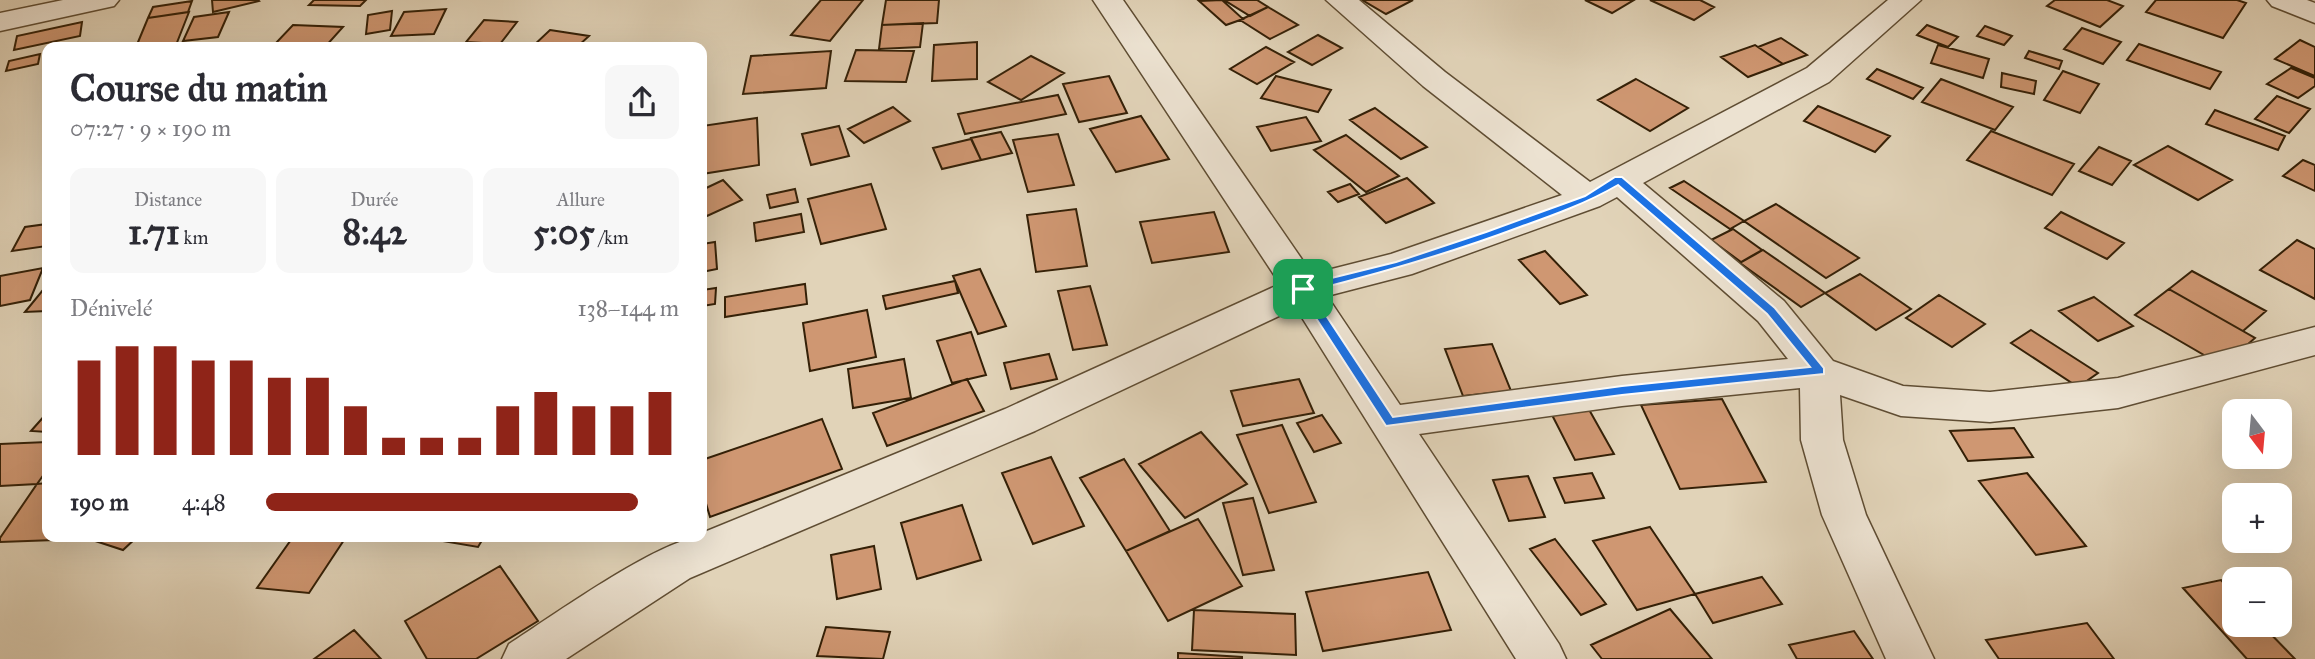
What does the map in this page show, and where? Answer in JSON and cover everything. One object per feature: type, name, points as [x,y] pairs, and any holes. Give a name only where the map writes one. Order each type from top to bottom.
[{"type":"street","points":[[0,22],[104,0]]},
{"type":"street","points":[[1108,0],[1303,289],[1542,659]]},
{"type":"street","points":[[1341,0],[1434,79],[1603,189],[1771,311],[1819,371],[1822,440],[1844,515],[1910,659]]},
{"type":"street","points":[[526,659],[674,565],[1020,420],[1303,289],[1399,265],[1603,189],[1818,75],[1906,0]]},
{"type":"street","points":[[2282,0],[2315,14]]},
{"type":"street","points":[[1390,422],[1622,391],[1819,371],[1901,401],[1990,407],[2118,393],[2315,341]]},
{"type":"building","points":[[212,0],[258,0],[259,1],[213,12]]},
{"type":"building","points":[[314,0],[366,0],[360,6],[309,5]]},
{"type":"building","points":[[821,0],[863,0],[830,41],[791,35]]},
{"type":"building","points":[[886,0],[939,0],[937,23],[882,25]]},
{"type":"building","points":[[1222,0],[1243,19],[1226,25],[1199,1]]},
{"type":"building","points":[[1224,0],[1257,0],[1268,7],[1250,16]]},
{"type":"building","points":[[1362,0],[1413,0],[1386,14]]},
{"type":"building","points":[[1585,0],[1634,0],[1612,13]]},
{"type":"building","points":[[1650,0],[1700,0],[1714,7],[1694,20]]},
{"type":"building","points":[[2055,0],[2107,0],[2123,6],[2100,27],[2047,6]]},
{"type":"building","points":[[2156,0],[2237,0],[2246,3],[2223,38],[2146,12]]},
{"type":"building","points":[[192,1],[188,12],[148,18],[153,7]]},
{"type":"building","points":[[1268,7],[1298,25],[1270,39],[1240,20]]},
{"type":"building","points":[[446,9],[434,34],[391,36],[404,12]]},
{"type":"building","points":[[392,11],[390,30],[366,34],[368,15]]},
{"type":"building","points":[[189,12],[177,42],[138,42],[148,18]]},
{"type":"building","points":[[229,12],[218,37],[183,41],[194,17]]},
{"type":"building","points":[[484,20],[517,22],[502,42],[466,42]]},
{"type":"building","points":[[82,22],[80,36],[14,50],[17,36]]},
{"type":"building","points":[[923,23],[920,47],[879,49],[882,25]]},
{"type":"building","points":[[293,25],[343,27],[330,42],[277,42]]},
{"type":"building","points":[[1927,25],[1958,37],[1948,47],[1917,35]]},
{"type":"building","points":[[1985,26],[2012,36],[2004,45],[1977,36]]},
{"type":"building","points":[[2082,28],[2121,42],[2103,64],[2064,49]]},
{"type":"building","points":[[550,30],[589,36],[582,42],[537,42]]},
{"type":"building","points":[[1318,35],[1342,48],[1312,65],[1288,52]]},
{"type":"building","points":[[1781,38],[1807,55],[1783,64],[1758,47]]},
{"type":"building","points":[[2300,40],[2315,47],[2315,76],[2275,59]]},
{"type":"building","points":[[977,42],[977,79],[932,81],[934,45]]},
{"type":"building","points":[[2139,44],[2221,72],[2210,89],[2127,60]]},
{"type":"building","points":[[1755,45],[1783,64],[1748,77],[1721,57]]},
{"type":"building","points":[[1938,45],[1989,59],[1983,78],[1931,63]]},
{"type":"building","points":[[1266,47],[1294,62],[1257,84],[1230,69]]},
{"type":"building","points":[[856,50],[914,51],[906,82],[845,81]]},
{"type":"building","points":[[831,51],[826,88],[743,94],[751,56]]},
{"type":"building","points":[[2029,51],[2062,61],[2059,69],[2025,58]]},
{"type":"building","points":[[40,54],[38,64],[6,71],[9,61]]},
{"type":"building","points":[[1031,56],[1064,73],[1021,100],[988,82]]},
{"type":"building","points":[[2291,68],[2315,78],[2315,86],[2298,98],[2267,84]]},
{"type":"building","points":[[1877,69],[1923,88],[1913,99],[1867,79]]},
{"type":"building","points":[[2063,71],[2099,84],[2080,113],[2044,100]]},
{"type":"building","points":[[2002,73],[2036,81],[2034,94],[2001,87]]},
{"type":"building","points":[[1109,76],[1127,113],[1079,122],[1063,84]]},
{"type":"building","points":[[1276,76],[1331,90],[1318,112],[1261,98]]},
{"type":"building","points":[[1636,79],[1688,108],[1650,131],[1598,100]]},
{"type":"building","points":[[1941,79],[2013,107],[1995,130],[1922,102]]},
{"type":"building","points":[[1058,95],[1066,114],[965,134],[958,114]]},
{"type":"building","points":[[2277,96],[2310,109],[2289,133],[2255,119]]},
{"type":"building","points":[[1818,106],[1890,136],[1875,152],[1804,121]]},
{"type":"building","points":[[893,107],[910,121],[864,143],[848,129]]},
{"type":"building","points":[[1375,108],[1427,147],[1401,159],[1350,120]]},
{"type":"building","points":[[2215,110],[2285,136],[2278,150],[2206,124]]},
{"type":"building","points":[[1141,116],[1169,159],[1116,172],[1090,129]]},
{"type":"building","points":[[1306,117],[1321,141],[1271,151],[1257,127]]},
{"type":"building","points":[[757,118],[759,165],[707,173],[707,125]]},
{"type":"building","points":[[839,126],[849,156],[811,165],[802,134]]},
{"type":"building","points":[[1991,131],[2074,164],[2052,195],[1967,160]]},
{"type":"building","points":[[1001,132],[1012,153],[981,160],[971,138]]},
{"type":"building","points":[[1058,134],[1074,185],[1028,192],[1013,140]]},
{"type":"building","points":[[1346,135],[1399,176],[1366,192],[1314,150]]},
{"type":"building","points":[[971,139],[981,160],[942,169],[933,148]]},
{"type":"building","points":[[2168,146],[2232,180],[2198,200],[2134,165]]},
{"type":"building","points":[[2099,147],[2131,161],[2112,185],[2079,171]]},
{"type":"building","points":[[2303,160],[2315,165],[2315,191],[2283,176]]},
{"type":"building","points":[[1407,178],[1434,203],[1386,223],[1359,197]]},
{"type":"building","points":[[723,180],[742,200],[707,216],[707,188]]},
{"type":"building","points":[[1684,181],[1744,221],[1730,229],[1670,188]]},
{"type":"building","points":[[871,184],[886,229],[821,244],[808,199]]},
{"type":"building","points":[[1350,184],[1359,194],[1338,202],[1328,192]]},
{"type":"building","points":[[795,189],[798,202],[770,208],[767,195]]},
{"type":"building","points":[[1776,204],[1859,258],[1826,278],[1744,221]]},
{"type":"building","points":[[1076,209],[1087,266],[1036,272],[1027,215]]},
{"type":"building","points":[[1214,212],[1229,252],[1152,263],[1140,222]]},
{"type":"building","points":[[2061,212],[2124,243],[2107,259],[2045,228]]},
{"type":"building","points":[[801,214],[804,232],[756,241],[754,223]]},
{"type":"building","points":[[42,225],[42,247],[12,251],[25,227]]},
{"type":"building","points":[[1733,229],[1762,250],[1741,262],[1711,240]]},
{"type":"building","points":[[2297,240],[2315,249],[2315,299],[2260,270]]},
{"type":"building","points":[[715,242],[717,269],[707,271],[707,243]]},
{"type":"building","points":[[1763,250],[1825,293],[1801,307],[1740,263]]},
{"type":"building","points":[[1545,251],[1587,295],[1560,304],[1519,260]]},
{"type":"building","points":[[42,268],[30,300],[0,306],[0,276]]},
{"type":"building","points":[[980,269],[1006,326],[978,334],[953,276]]},
{"type":"building","points":[[2192,271],[2266,311],[2243,331],[2169,289]]},
{"type":"building","points":[[1860,274],[1911,309],[1876,330],[1825,293]]},
{"type":"building","points":[[955,281],[958,293],[886,309],[883,296]]},
{"type":"building","points":[[805,284],[807,304],[725,317],[725,297]]},
{"type":"building","points":[[1090,286],[1107,345],[1073,350],[1058,291]]},
{"type":"building","points":[[716,288],[715,304],[707,305],[707,289]]},
{"type":"building","points":[[2169,289],[2255,338],[2223,366],[2135,315]]},
{"type":"building","points":[[42,291],[42,311],[25,312]]},
{"type":"building","points":[[1939,295],[1985,324],[1952,347],[1906,318]]},
{"type":"building","points":[[2094,297],[2133,326],[2098,341],[2059,311]]},
{"type":"building","points":[[867,310],[876,357],[810,371],[803,323]]},
{"type":"building","points":[[2031,330],[2098,373],[2078,387],[2011,343]]},
{"type":"building","points":[[971,332],[986,375],[952,383],[937,341]]},
{"type":"building","points":[[1492,344],[1511,391],[1463,396],[1445,349]]},
{"type":"building","points":[[1049,354],[1057,379],[1011,389],[1004,363]]},
{"type":"building","points":[[904,359],[911,398],[853,408],[848,369]]},
{"type":"building","points":[[967,379],[984,411],[887,446],[873,413]]},
{"type":"building","points":[[1299,379],[1314,413],[1243,426],[1231,391]]},
{"type":"building","points":[[1722,399],[1766,482],[1680,489],[1641,405]]},
{"type":"building","points":[[1587,406],[1614,454],[1575,460],[1550,411]]},
{"type":"building","points":[[1322,415],[1341,443],[1314,452],[1297,423]]},
{"type":"building","points":[[42,419],[42,432],[31,431]]},
{"type":"building","points":[[822,419],[842,469],[710,517],[707,507],[707,458]]},
{"type":"building","points":[[1282,425],[1316,502],[1269,513],[1237,435]]},
{"type":"building","points":[[2014,428],[2033,457],[1968,461],[1950,431]]},
{"type":"building","points":[[1201,432],[1247,484],[1185,518],[1139,464]]},
{"type":"building","points":[[42,442],[42,477],[37,484],[0,486],[0,444]]},
{"type":"building","points":[[1051,457],[1084,526],[1033,544],[1002,473]]},
{"type":"building","points":[[1124,459],[1170,531],[1126,551],[1080,478]]},
{"type":"building","points":[[1592,473],[1604,498],[1565,503],[1554,478]]},
{"type":"building","points":[[2027,473],[2086,546],[2036,555],[1979,481]]},
{"type":"building","points":[[1528,476],[1545,517],[1509,521],[1493,480]]},
{"type":"building","points":[[37,484],[42,484],[42,540],[0,542],[0,538]]},
{"type":"building","points":[[1253,498],[1274,570],[1243,575],[1223,503]]},
{"type":"building","points":[[962,505],[981,560],[917,579],[901,523]]},
{"type":"building","points":[[1198,519],[1242,586],[1168,621],[1126,551]]},
{"type":"building","points":[[1650,527],[1695,594],[1637,610],[1593,541]]},
{"type":"building","points":[[1555,539],[1606,604],[1581,615],[1530,549]]},
{"type":"building","points":[[98,542],[132,542],[123,550]]},
{"type":"building","points":[[289,542],[343,542],[309,593],[257,588]]},
{"type":"building","points":[[448,542],[481,542],[478,547]]},
{"type":"building","points":[[874,546],[881,589],[837,599],[831,555]]},
{"type":"building","points":[[500,566],[538,621],[476,659],[427,659],[405,621]]},
{"type":"building","points":[[1428,572],[1451,630],[1323,651],[1306,592]]},
{"type":"building","points":[[1762,577],[1782,604],[1713,623],[1695,594]]},
{"type":"building","points":[[2222,581],[2222,631],[2183,588]]},
{"type":"building","points":[[1670,609],[1712,659],[1602,659],[1591,645]]},
{"type":"building","points":[[1194,610],[1295,614],[1296,655],[1192,650]]},
{"type":"building","points":[[2087,623],[2114,659],[1999,659],[1986,640]]},
{"type":"building","points":[[826,627],[890,632],[883,659],[817,656]]},
{"type":"building","points":[[354,630],[381,659],[314,659]]},
{"type":"building","points":[[1854,631],[1873,659],[1797,659],[1789,645]]},
{"type":"building","points":[[2227,637],[2274,637],[2295,659],[2247,659]]},
{"type":"building","points":[[1178,653],[1242,657],[1242,659],[1178,659]]},
{"type":"route","points":[[1618,180],[1771,311],[1819,371],[1622,391],[1390,422],[1303,289],[1399,265],[1489,234],[1588,198],[1618,180]]}]
